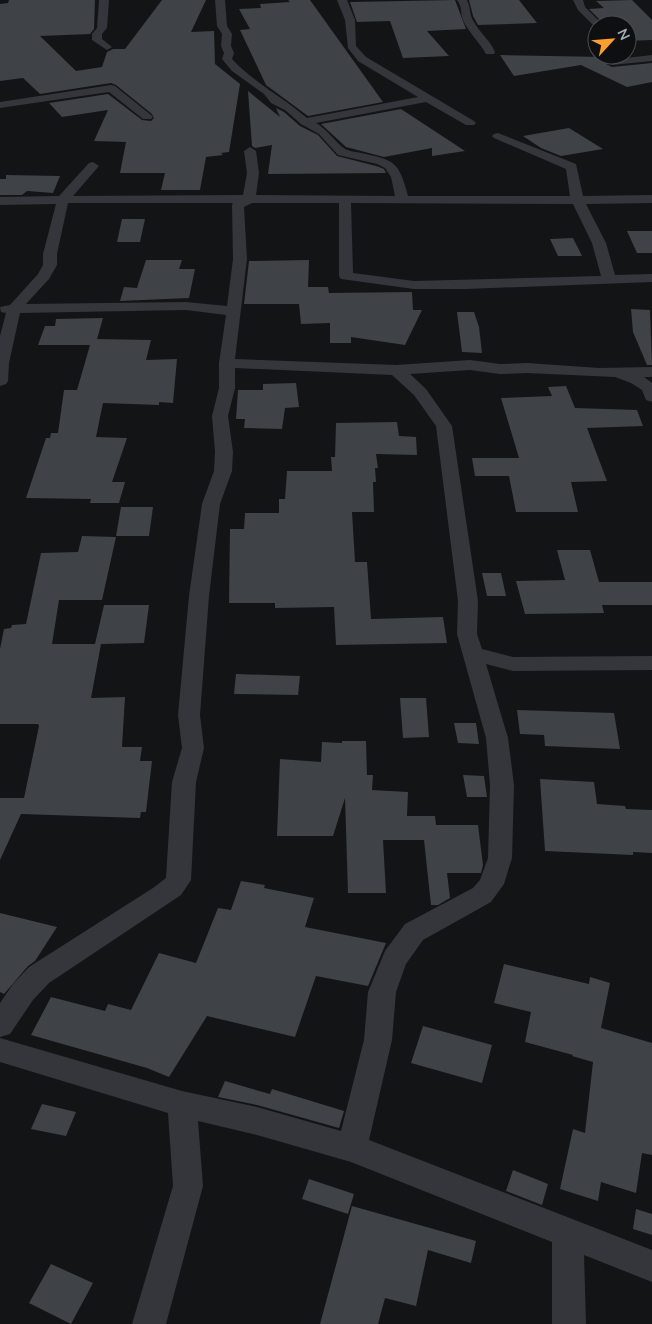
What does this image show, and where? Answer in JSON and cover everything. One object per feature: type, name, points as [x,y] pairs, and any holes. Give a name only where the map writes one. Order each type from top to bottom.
[{"type":"street","points":[[104,0],[102,28],[97,34],[97,40],[107,47]]},
{"type":"street","points":[[220,0],[222,26],[227,34],[226,46],[229,53],[227,59],[236,69],[268,92],[275,101],[289,108],[305,122],[323,132],[342,152],[381,161],[390,166],[397,176],[402,199]]},
{"type":"street","points":[[342,0],[350,20],[351,46],[362,58],[470,123]]},
{"type":"street","points":[[462,0],[467,8],[466,20],[487,42],[490,52]]},
{"type":"street","points":[[578,0],[581,8],[588,15]]},
{"type":"street","points":[[637,60],[652,58]]},
{"type":"street","points":[[0,105],[110,88],[147,117]]},
{"type":"street","points":[[305,122],[334,118],[429,98]]},
{"type":"street","points":[[498,136],[572,167],[578,199],[599,243],[609,280]]},
{"type":"street","points":[[0,1025],[23,992],[39,975],[162,895],[172,888],[178,880],[184,782],[192,748],[189,715],[198,596],[212,504],[223,471],[224,452],[220,416],[227,388],[227,363],[240,259],[237,201],[253,174],[250,151]]},
{"type":"street","points":[[0,381],[7,309],[44,276],[50,265],[50,254],[63,199],[93,166]]},
{"type":"street","points":[[345,198],[346,276],[414,285],[466,285],[652,278]]},
{"type":"street","points":[[0,201],[63,199],[237,201],[345,198],[652,198]]},
{"type":"street","points":[[7,309],[186,306],[233,311]]},
{"type":"street","points":[[227,363],[396,370],[470,365],[500,369],[526,368],[599,372],[636,379],[651,386]]},
{"type":"street","points":[[352,1148],[378,1040],[382,992],[394,960],[414,932],[482,895],[491,884],[500,858],[502,785],[497,738],[467,634],[468,601],[444,426],[420,392],[396,370]]},
{"type":"street","points":[[472,653],[512,664],[652,663]]},
{"type":"street","points":[[0,1050],[182,1104],[257,1121],[352,1148],[652,1266]]},
{"type":"street","points":[[149,1324],[188,1186],[182,1104]]},
{"type":"street","points":[[568,1233],[569,1324]]},
{"type":"building","points":[[9,0],[95,0],[94,29],[90,34],[40,36],[76,71],[102,67],[107,52],[113,49],[125,49],[162,0],[206,0],[191,32],[214,31],[215,64],[240,84],[229,152],[221,153],[223,155],[206,157],[200,190],[161,190],[165,173],[120,173],[126,142],[94,141],[108,110],[62,117],[49,103],[108,94],[142,120],[151,121],[154,118],[152,114],[116,85],[111,83],[40,94],[23,78],[0,81],[0,4],[8,3]]},
{"type":"building","points":[[288,0],[310,0],[383,102],[308,116],[266,85],[240,30],[250,29],[239,9],[261,8],[260,4],[290,2]]},
{"type":"building","points":[[455,0],[466,29],[427,31],[449,56],[403,58],[390,21],[357,22],[350,2]]},
{"type":"building","points":[[469,0],[519,0],[537,23],[478,25],[473,16]]},
{"type":"building","points":[[632,0],[652,20],[652,40],[637,41],[637,15],[595,15],[589,9],[604,8],[596,1]]},
{"type":"building","points":[[500,55],[587,57],[587,65],[608,65],[612,67],[652,63],[652,82],[627,87],[581,65],[514,76]]},
{"type":"building","points":[[248,91],[280,117],[276,108],[284,112],[300,126],[318,135],[337,156],[376,166],[384,169],[386,173],[268,174],[272,145],[255,148],[252,146]]},
{"type":"building","points":[[401,109],[465,151],[432,156],[432,148],[384,157],[346,147],[321,124]]},
{"type":"building","points":[[569,128],[603,149],[561,156],[541,148],[523,136]]},
{"type":"building","points":[[6,175],[60,176],[53,193],[27,191],[22,195],[0,195],[0,179],[6,179]]},
{"type":"building","points":[[122,219],[145,219],[140,242],[117,242]]},
{"type":"building","points":[[627,231],[652,231],[652,253],[637,253]]},
{"type":"building","points":[[573,238],[582,256],[558,256],[550,239]]},
{"type":"building","points":[[146,260],[182,260],[179,269],[195,269],[189,298],[120,301],[124,287],[137,288]]},
{"type":"building","points":[[309,260],[308,287],[328,287],[329,293],[412,292],[413,310],[422,310],[405,345],[351,337],[351,343],[330,343],[330,323],[301,324],[299,304],[244,304],[249,261]]},
{"type":"building","points":[[631,309],[650,310],[652,365],[647,365],[633,332]]},
{"type":"building","points":[[457,312],[474,312],[479,327],[482,353],[462,352]]},
{"type":"building","points":[[103,318],[97,339],[151,340],[146,360],[177,359],[173,403],[159,402],[159,405],[103,403],[96,437],[127,438],[112,482],[125,482],[119,503],[90,503],[91,499],[26,498],[46,438],[50,438],[51,433],[58,433],[64,390],[77,390],[90,345],[38,345],[45,326],[55,326],[56,319]]},
{"type":"building","points":[[296,383],[299,407],[285,408],[282,429],[244,428],[245,419],[236,419],[238,390],[263,390],[263,384]]},
{"type":"building","points":[[566,386],[575,408],[637,410],[643,426],[587,428],[607,481],[571,482],[578,512],[516,512],[509,476],[475,476],[472,458],[519,458],[501,398],[552,396],[548,387]]},
{"type":"building","points":[[397,422],[399,436],[416,437],[417,455],[376,454],[378,468],[375,468],[376,482],[373,482],[374,512],[352,512],[355,562],[367,562],[371,619],[443,617],[447,643],[336,645],[334,607],[275,608],[275,603],[229,603],[230,529],[244,529],[245,513],[279,513],[279,499],[285,499],[287,471],[332,471],[331,457],[335,457],[336,423]]},
{"type":"building","points":[[121,507],[153,507],[149,536],[116,536]]},
{"type":"building","points":[[82,536],[116,537],[102,600],[59,600],[52,644],[95,644],[104,605],[149,605],[144,643],[101,644],[91,698],[125,697],[122,747],[142,747],[140,761],[152,761],[146,812],[141,812],[140,818],[21,814],[0,860],[0,798],[24,798],[39,726],[38,724],[0,724],[0,649],[4,629],[11,628],[12,625],[26,624],[41,553],[78,552]]},
{"type":"building","points":[[557,550],[590,550],[599,582],[652,582],[652,605],[602,605],[604,613],[525,614],[516,581],[565,580]]},
{"type":"building","points":[[482,573],[501,573],[506,596],[487,596]]},
{"type":"building","points":[[236,674],[300,676],[298,695],[234,694]]},
{"type":"building","points":[[400,698],[426,698],[429,737],[403,738]]},
{"type":"building","points":[[517,710],[614,713],[620,749],[545,746],[544,735],[520,734]]},
{"type":"building","points":[[454,723],[476,723],[479,744],[458,743]]},
{"type":"building","points":[[342,741],[366,741],[367,775],[373,775],[372,790],[408,792],[407,816],[435,816],[436,825],[478,825],[483,865],[481,873],[447,873],[450,898],[438,905],[431,905],[424,840],[383,840],[386,893],[348,893],[345,798],[333,836],[277,836],[280,759],[321,762],[322,742],[342,743]]},
{"type":"building","points":[[463,775],[484,776],[487,797],[467,797]]},
{"type":"building","points":[[540,779],[594,782],[597,804],[625,806],[626,809],[652,810],[652,853],[633,852],[633,855],[545,851]]},
{"type":"building","points":[[241,881],[265,885],[264,888],[314,898],[305,927],[386,943],[368,986],[316,976],[295,1037],[207,1016],[169,1077],[147,1068],[31,1035],[51,997],[105,1011],[108,1004],[131,1010],[159,953],[196,963],[218,908],[231,910]]},
{"type":"building","points":[[0,913],[57,927],[35,961],[28,966],[4,994],[0,992]]},
{"type":"building","points":[[504,964],[589,984],[590,977],[610,983],[601,1028],[652,1043],[652,1155],[642,1153],[636,1193],[601,1182],[598,1201],[560,1189],[573,1129],[585,1133],[593,1062],[525,1042],[531,1012],[494,1003]]},
{"type":"building","points":[[423,1026],[492,1045],[482,1083],[411,1063]]},
{"type":"building","points":[[225,1081],[270,1094],[272,1089],[344,1111],[339,1128],[257,1105],[218,1097]]},
{"type":"building","points":[[42,1104],[76,1112],[66,1136],[31,1129]]},
{"type":"building","points":[[513,1170],[548,1184],[542,1205],[506,1191]]},
{"type":"building","points":[[309,1179],[354,1194],[348,1214],[302,1199]]},
{"type":"building","points":[[352,1206],[476,1241],[471,1263],[428,1250],[416,1306],[385,1298],[378,1324],[320,1324]]},
{"type":"building","points":[[636,1209],[652,1214],[652,1235],[633,1229]]},
{"type":"building","points":[[51,1264],[93,1283],[71,1324],[29,1303]]}]
